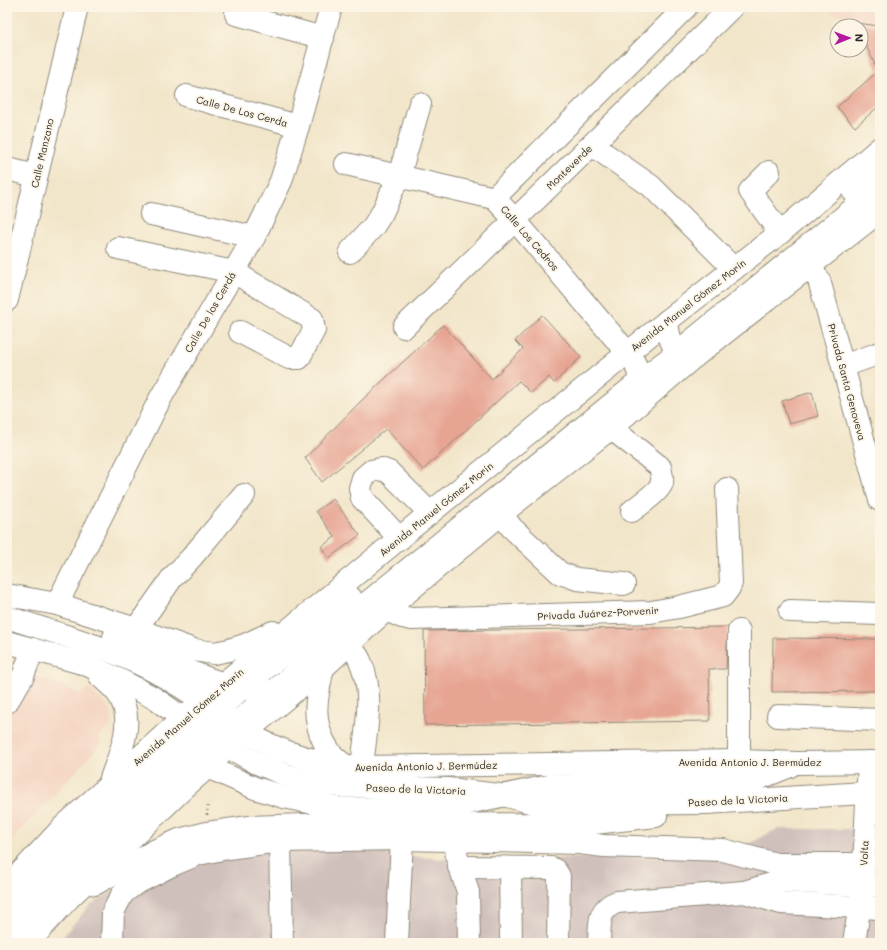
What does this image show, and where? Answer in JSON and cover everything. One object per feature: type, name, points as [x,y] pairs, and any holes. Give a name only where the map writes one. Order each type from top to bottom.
[{"type":"main road","name":"Calle Manzano","points":[[7,300],[77,7]]},
{"type":"main road","name":"Calle De los Cerdá","points":[[57,604],[160,399],[254,237],[281,181],[331,7]]},
{"type":"main road","points":[[494,198],[686,7]]},
{"type":"main road","name":"Monteverde","points":[[404,327],[732,7]]},
{"type":"main road","points":[[236,14],[323,38]]},
{"type":"main road","name":"Calle De Los Cerda","points":[[187,96],[298,126]]},
{"type":"main road","points":[[350,252],[373,227],[382,213],[399,176],[420,104]]},
{"type":"main road","points":[[592,145],[651,186],[734,269]]},
{"type":"main road","name":"Avenida Manuel Gómez Morín","points":[[28,943],[70,898],[185,787],[201,764],[224,743],[241,728],[297,689],[323,668],[386,610],[501,514],[611,428],[636,405],[678,343],[734,269],[780,233],[880,148]]},
{"type":"main road","name":"Calle Los Cedros","points":[[346,164],[494,198],[515,220],[606,328],[635,367]]},
{"type":"main road","points":[[7,169],[36,176]]},
{"type":"main road","points":[[678,343],[880,169]]},
{"type":"main road","points":[[769,172],[750,191],[780,233]]},
{"type":"main road","points":[[233,686],[354,596],[466,508],[532,451],[635,367],[678,343],[880,187]]},
{"type":"main road","name":"Avenida Manuel Gómez Morín","points":[[7,887],[63,827],[149,750],[192,722],[233,686],[312,611],[430,513],[635,367],[810,266],[880,211]]},
{"type":"main road","points":[[151,214],[254,237]]},
{"type":"main road","points":[[118,248],[234,272],[312,319],[314,330],[299,358],[288,358],[240,332]]},
{"type":"main road","name":"Privada Santa Genoveva","points":[[810,266],[819,280],[880,500]]},
{"type":"main road","points":[[843,366],[880,353]]},
{"type":"main road","points":[[635,367],[640,389],[636,405]]},
{"type":"main road","points":[[241,728],[273,691],[286,681],[352,615],[635,367]]},
{"type":"main road","points":[[611,428],[660,467],[662,482],[659,488],[632,511]]},
{"type":"main road","points":[[400,539],[362,498],[360,488],[363,478],[371,471],[381,469],[389,472],[430,513]]},
{"type":"main road","name":"Privada Juárez-Porvenir","points":[[386,610],[402,618],[412,619],[651,612],[723,596],[731,583],[727,488]]},
{"type":"main road","points":[[136,629],[172,578],[244,495]]},
{"type":"main road","points":[[501,514],[512,528],[560,573],[577,579],[624,584]]},
{"type":"main road","points":[[7,595],[57,604],[136,629],[194,650],[214,653],[245,646],[312,611]]},
{"type":"main road","points":[[7,608],[74,623],[124,640],[154,653],[186,670],[233,686],[273,691],[297,689]]},
{"type":"main road","points":[[790,611],[880,614]]},
{"type":"main road","name":"Avenida Antonio J. Bermúdez","points":[[7,617],[94,645],[125,657],[151,670],[210,706],[241,728],[302,757],[319,762],[354,767],[739,761],[797,763],[874,762]]},
{"type":"main road","points":[[739,631],[739,761]]},
{"type":"main road","name":"Paseo de la Victoria","points":[[7,642],[85,664],[120,680],[154,698],[255,762],[286,775],[313,782],[341,786],[448,789],[507,796],[538,804],[706,803],[874,792]]},
{"type":"main road","points":[[323,668],[316,699],[316,717],[323,739],[330,753],[354,767],[368,707],[368,684],[361,661],[349,645]]},
{"type":"main road","points":[[7,702],[23,676],[33,649]]},
{"type":"main road","points":[[85,664],[113,688],[121,699],[126,712],[127,726],[124,741],[109,786]]},
{"type":"main road","points":[[778,716],[880,720]]},
{"type":"main road","points":[[7,914],[26,891],[119,798],[171,754],[192,722]]},
{"type":"main road","points":[[149,750],[171,754],[201,764],[256,788],[284,797],[338,808],[372,809],[419,808],[463,804],[550,786],[629,783],[738,782],[755,780],[797,763]]},
{"type":"main road","name":"Volta","points":[[854,943],[870,907],[868,871],[874,792],[874,762]]},
{"type":"main road","points":[[7,942],[41,901],[117,826],[201,764]]},
{"type":"main road","points":[[70,898],[154,851],[179,840],[207,832],[249,827],[303,825],[585,824],[660,815],[677,812],[706,803]]},
{"type":"main road","points":[[112,943],[113,912],[123,893],[135,884],[172,865],[198,854],[242,845],[280,841],[455,840],[579,843],[604,838],[713,834],[724,835],[775,850],[868,871]]},
{"type":"main road","points":[[397,943],[402,840]]},
{"type":"main road","points":[[455,840],[456,858],[468,892],[469,943]]},
{"type":"main road","points":[[280,841],[282,943]]},
{"type":"main road","points":[[459,867],[551,868],[558,872],[558,943]]},
{"type":"main road","points":[[510,868],[510,943]]},
{"type":"main road","points":[[599,943],[600,920],[604,911],[610,904],[613,903],[744,892],[782,881],[868,871]]},
{"type":"main road","points":[[744,892],[780,903],[870,907]]},
{"type":"shaded area","points":[[821,7],[880,7],[880,76],[869,52],[869,18],[844,18]]},
{"type":"shaded area","points":[[7,668],[64,686],[80,695],[89,687],[108,707],[112,716],[111,725],[99,737],[102,743],[7,845]]},
{"type":"shaded area","points":[[880,824],[880,943],[57,943],[90,905],[151,868],[307,831],[405,856],[443,859],[724,857],[777,829],[855,829]]},
{"type":"building","points":[[869,25],[880,26],[880,105],[855,127],[837,107],[878,71],[869,52]]},
{"type":"building","points":[[542,315],[581,357],[554,383],[549,377],[531,393],[519,381],[423,470],[386,429],[322,482],[305,458],[361,401],[443,325],[492,379],[523,349],[515,341]]},
{"type":"building","points":[[812,392],[818,416],[789,424],[782,401]]},
{"type":"building","points":[[333,499],[360,535],[329,558],[321,547],[335,537],[316,511]]},
{"type":"building","points":[[728,627],[726,669],[709,669],[710,721],[425,725],[424,631]]},
{"type":"building","points":[[773,638],[880,639],[880,691],[772,692]]}]
